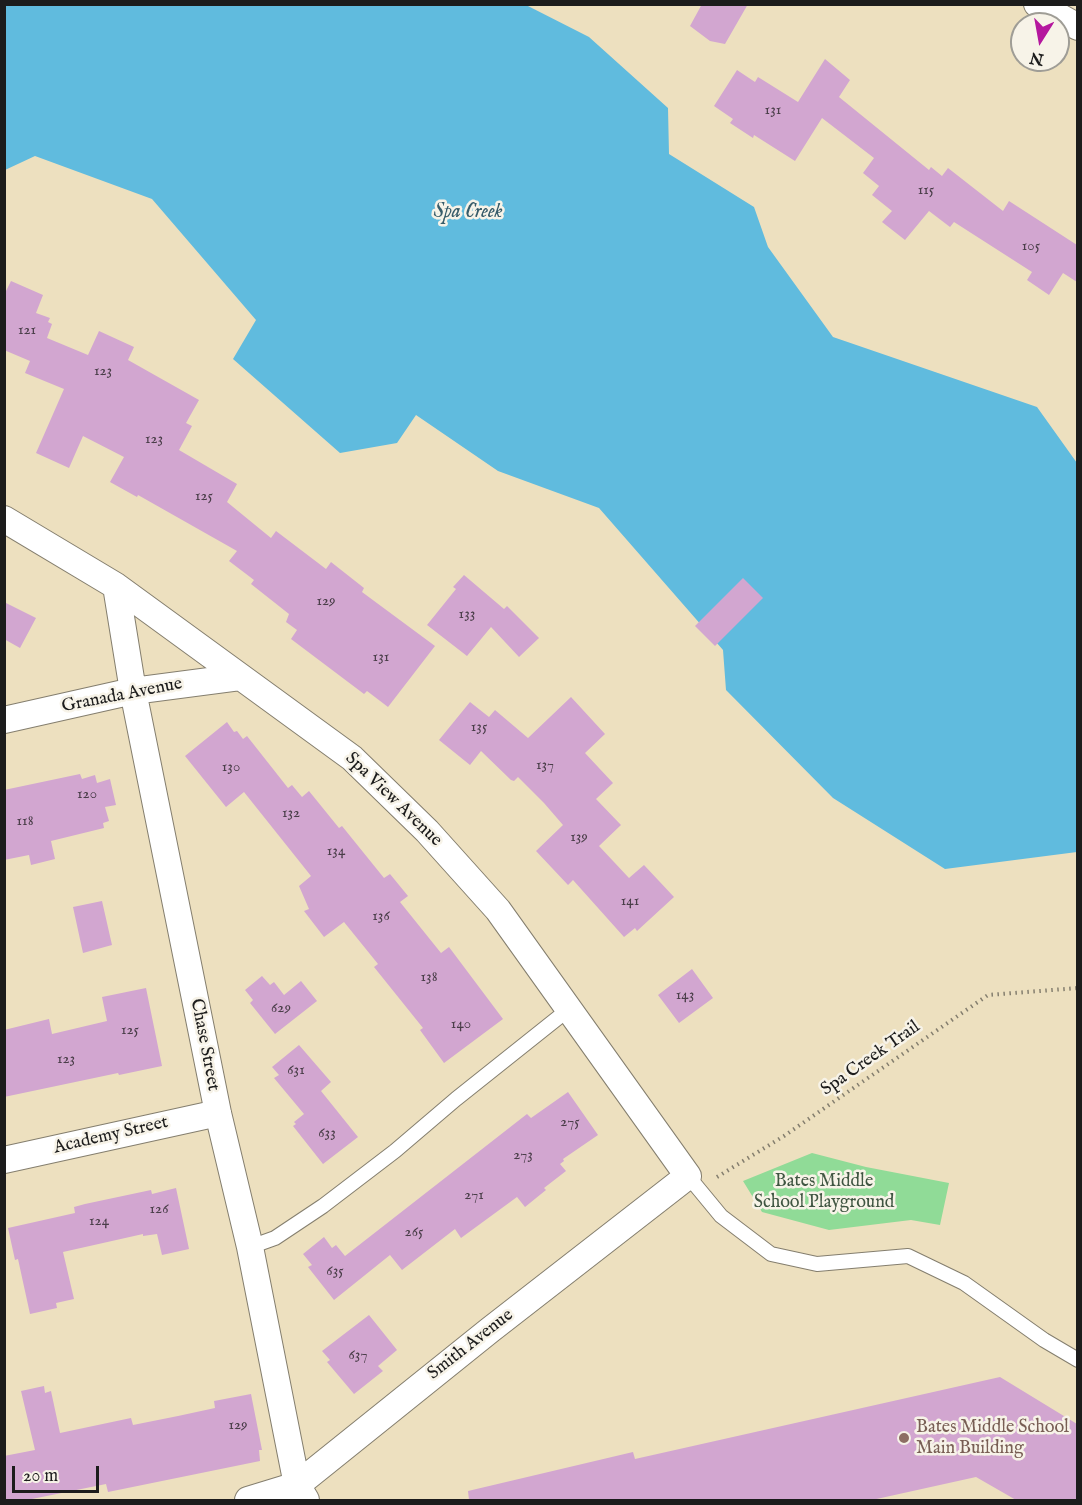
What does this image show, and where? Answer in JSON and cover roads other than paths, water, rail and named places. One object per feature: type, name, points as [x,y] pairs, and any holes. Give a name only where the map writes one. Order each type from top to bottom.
[{"type":"street","points":[[1037,4],[1077,27]]},
{"type":"street","name":"Spa View Avenue","points":[[4,519],[116,586],[352,758],[427,831],[498,910],[688,1176]]},
{"type":"street","name":"Chase Street","points":[[116,586],[133,691],[218,1113],[250,1247],[302,1492]]},
{"type":"street","name":"Granada Avenue","points":[[4,720],[133,691],[240,677]]},
{"type":"street","name":"Academy Street","points":[[4,1160],[218,1113]]},
{"type":"street","name":"Smith Avenue","points":[[248,1500],[302,1492],[490,1330],[688,1176]]},
{"type":"lane","points":[[250,1247],[275,1238],[323,1206],[395,1151],[569,1009]]},
{"type":"lane","points":[[688,1176],[721,1216],[771,1254],[817,1264],[908,1256],[964,1283],[1044,1340],[1077,1360]]},
{"type":"water","name":"Spa Creek","points":[[5,5],[526,5],[589,37],[668,108],[669,154],[754,207],[768,247],[833,337],[1037,407],[1077,463],[1077,852],[945,869],[833,798],[726,690],[723,650],[599,508],[498,471],[416,415],[397,443],[340,453],[233,359],[256,320],[152,199],[35,156],[5,170]]},
{"type":"place","name":"Bates Middle School Main Building","points":[[904,1438]]},
{"type":"park label","name":"Bates Middle School Playground","points":[[824,1192]]}]
